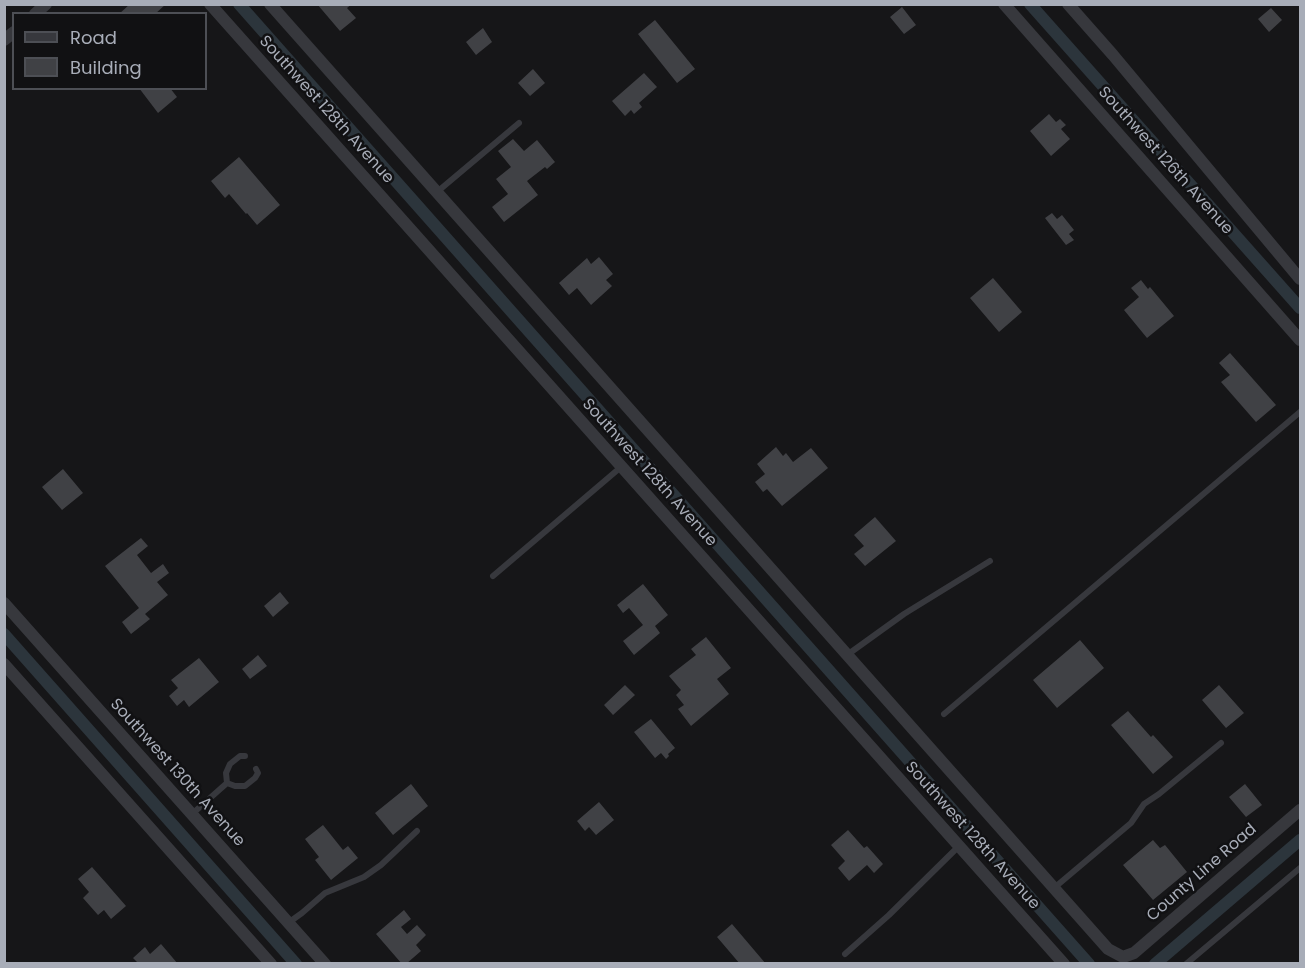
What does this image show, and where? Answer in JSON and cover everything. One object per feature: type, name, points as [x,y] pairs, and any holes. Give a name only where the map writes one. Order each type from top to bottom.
[{"type":"street","name":"Southwest 128th Avenue","points":[[210,4],[1064,963]]},
{"type":"street","name":"Southwest 128th Avenue","points":[[270,4],[1108,949],[1123,957]]},
{"type":"street","name":"Southwest 126th Avenue","points":[[1004,4],[1300,340]]},
{"type":"street","name":"Southwest 126th Avenue","points":[[1068,4],[1299,274]]},
{"type":"street","name":"Southwest 130th Avenue","points":[[4,603],[325,963]]},
{"type":"street","points":[[4,664],[271,963]]},
{"type":"street","name":"County Line Road","points":[[1123,957],[1134,953],[1300,810]]},
{"type":"lane","points":[[437,192],[519,123]]},
{"type":"lane","points":[[944,714],[1300,412]]},
{"type":"lane","points":[[494,576],[621,467]]},
{"type":"lane","points":[[847,655],[904,614],[990,561]]},
{"type":"lane","points":[[1054,888],[1131,823],[1144,804],[1221,743]]},
{"type":"lane","points":[[227,783],[226,773],[230,764],[240,756],[245,756]]},
{"type":"lane","points":[[227,783],[245,786],[255,778],[258,773],[256,769]]},
{"type":"lane","points":[[192,814],[227,783]]},
{"type":"lane","points":[[288,923],[325,893],[363,878],[381,865],[417,831]]},
{"type":"lane","points":[[845,954],[889,915],[959,846]]},
{"type":"lane","points":[[1186,963],[1300,867]]},
{"type":"building","points":[[130,4],[166,4],[157,12],[121,12]]},
{"type":"building","points":[[317,4],[352,4],[347,8],[356,18],[340,31]]},
{"type":"building","points":[[902,7],[916,25],[904,34],[890,17]]},
{"type":"building","points":[[1271,8],[1282,20],[1269,32],[1258,19]]},
{"type":"building","points":[[655,20],[695,69],[677,83],[638,34]]},
{"type":"building","points":[[483,28],[492,42],[476,55],[466,42]]},
{"type":"building","points":[[533,69],[545,83],[530,96],[518,83]]},
{"type":"building","points":[[644,73],[657,87],[639,103],[642,107],[634,114],[631,110],[625,116],[612,101]]},
{"type":"building","points":[[141,90],[172,90],[177,97],[158,113]]},
{"type":"building","points":[[1049,114],[1056,122],[1060,119],[1066,125],[1061,129],[1070,139],[1051,156],[1030,131]]},
{"type":"building","points":[[513,139],[524,151],[537,140],[555,162],[527,181],[538,195],[504,222],[492,207],[508,194],[496,179],[511,167],[498,151]]},
{"type":"building","points":[[239,157],[280,205],[257,225],[229,194],[225,198],[211,181]]},
{"type":"building","points":[[1052,213],[1057,219],[1062,215],[1074,230],[1069,234],[1074,240],[1066,245],[1045,218]]},
{"type":"building","points":[[599,257],[613,274],[606,280],[612,286],[591,305],[577,288],[569,295],[559,283],[587,258],[591,264]]},
{"type":"building","points":[[993,278],[1022,312],[999,332],[970,298]]},
{"type":"building","points":[[1141,280],[1148,289],[1150,287],[1174,316],[1147,338],[1124,310],[1139,297],[1131,288]]},
{"type":"building","points":[[1230,353],[1276,405],[1256,422],[1221,382],[1230,375],[1219,363]]},
{"type":"building","points":[[776,447],[783,456],[786,453],[793,462],[811,448],[828,468],[782,506],[767,489],[763,492],[755,482],[765,474],[757,464]]},
{"type":"building","points":[[63,469],[83,493],[62,510],[42,487]]},
{"type":"building","points":[[875,517],[896,541],[865,566],[854,554],[864,546],[854,535]]},
{"type":"building","points":[[141,538],[148,546],[137,555],[151,573],[163,564],[169,573],[157,582],[168,595],[145,614],[150,619],[131,634],[122,622],[139,608],[105,566]]},
{"type":"building","points":[[643,584],[668,615],[655,626],[660,633],[634,655],[623,641],[643,625],[629,608],[623,613],[617,605]]},
{"type":"building","points":[[280,592],[289,603],[273,617],[264,606]]},
{"type":"building","points":[[706,637],[731,668],[717,679],[729,694],[691,726],[678,709],[684,705],[676,695],[681,690],[669,676],[696,655],[691,649]]},
{"type":"building","points":[[1080,640],[1104,668],[1057,708],[1033,680]]},
{"type":"building","points":[[258,655],[267,666],[250,679],[242,669]]},
{"type":"building","points":[[199,658],[219,682],[189,707],[184,700],[177,706],[169,696],[178,688],[171,680]]},
{"type":"building","points":[[625,685],[635,695],[613,715],[604,705]]},
{"type":"building","points":[[1219,685],[1244,713],[1226,728],[1202,700]]},
{"type":"building","points":[[1128,711],[1173,757],[1153,774],[1111,725]]},
{"type":"building","points":[[651,719],[675,748],[666,759],[661,753],[655,758],[634,732]]},
{"type":"building","points":[[411,784],[428,806],[393,835],[375,813]]},
{"type":"building","points":[[1245,784],[1262,805],[1246,817],[1229,797]]},
{"type":"building","points":[[599,802],[614,820],[596,835],[589,827],[585,831],[577,821]]},
{"type":"building","points":[[323,825],[343,850],[348,846],[358,858],[331,880],[315,860],[319,857],[305,839]]},
{"type":"building","points":[[848,830],[883,864],[874,873],[867,865],[849,881],[838,868],[845,861],[831,845]]},
{"type":"building","points":[[1153,840],[1160,848],[1165,845],[1187,872],[1153,900],[1123,865]]},
{"type":"building","points":[[92,867],[126,906],[111,919],[104,910],[98,915],[83,898],[89,892],[78,879]]},
{"type":"building","points":[[404,910],[411,919],[401,927],[407,934],[417,925],[426,935],[416,945],[421,951],[406,964],[402,964],[376,934]]},
{"type":"building","points":[[732,924],[766,964],[740,964],[717,937]]},
{"type":"building","points":[[161,944],[178,964],[135,964],[137,962],[133,958],[145,947],[150,954]]},
{"type":"waterway","points":[[239,4],[1089,964]]},
{"type":"waterway","points":[[1030,4],[1300,308]]},
{"type":"waterway","points":[[4,634],[296,964]]},
{"type":"waterway","points":[[1155,964],[1300,840]]}]
